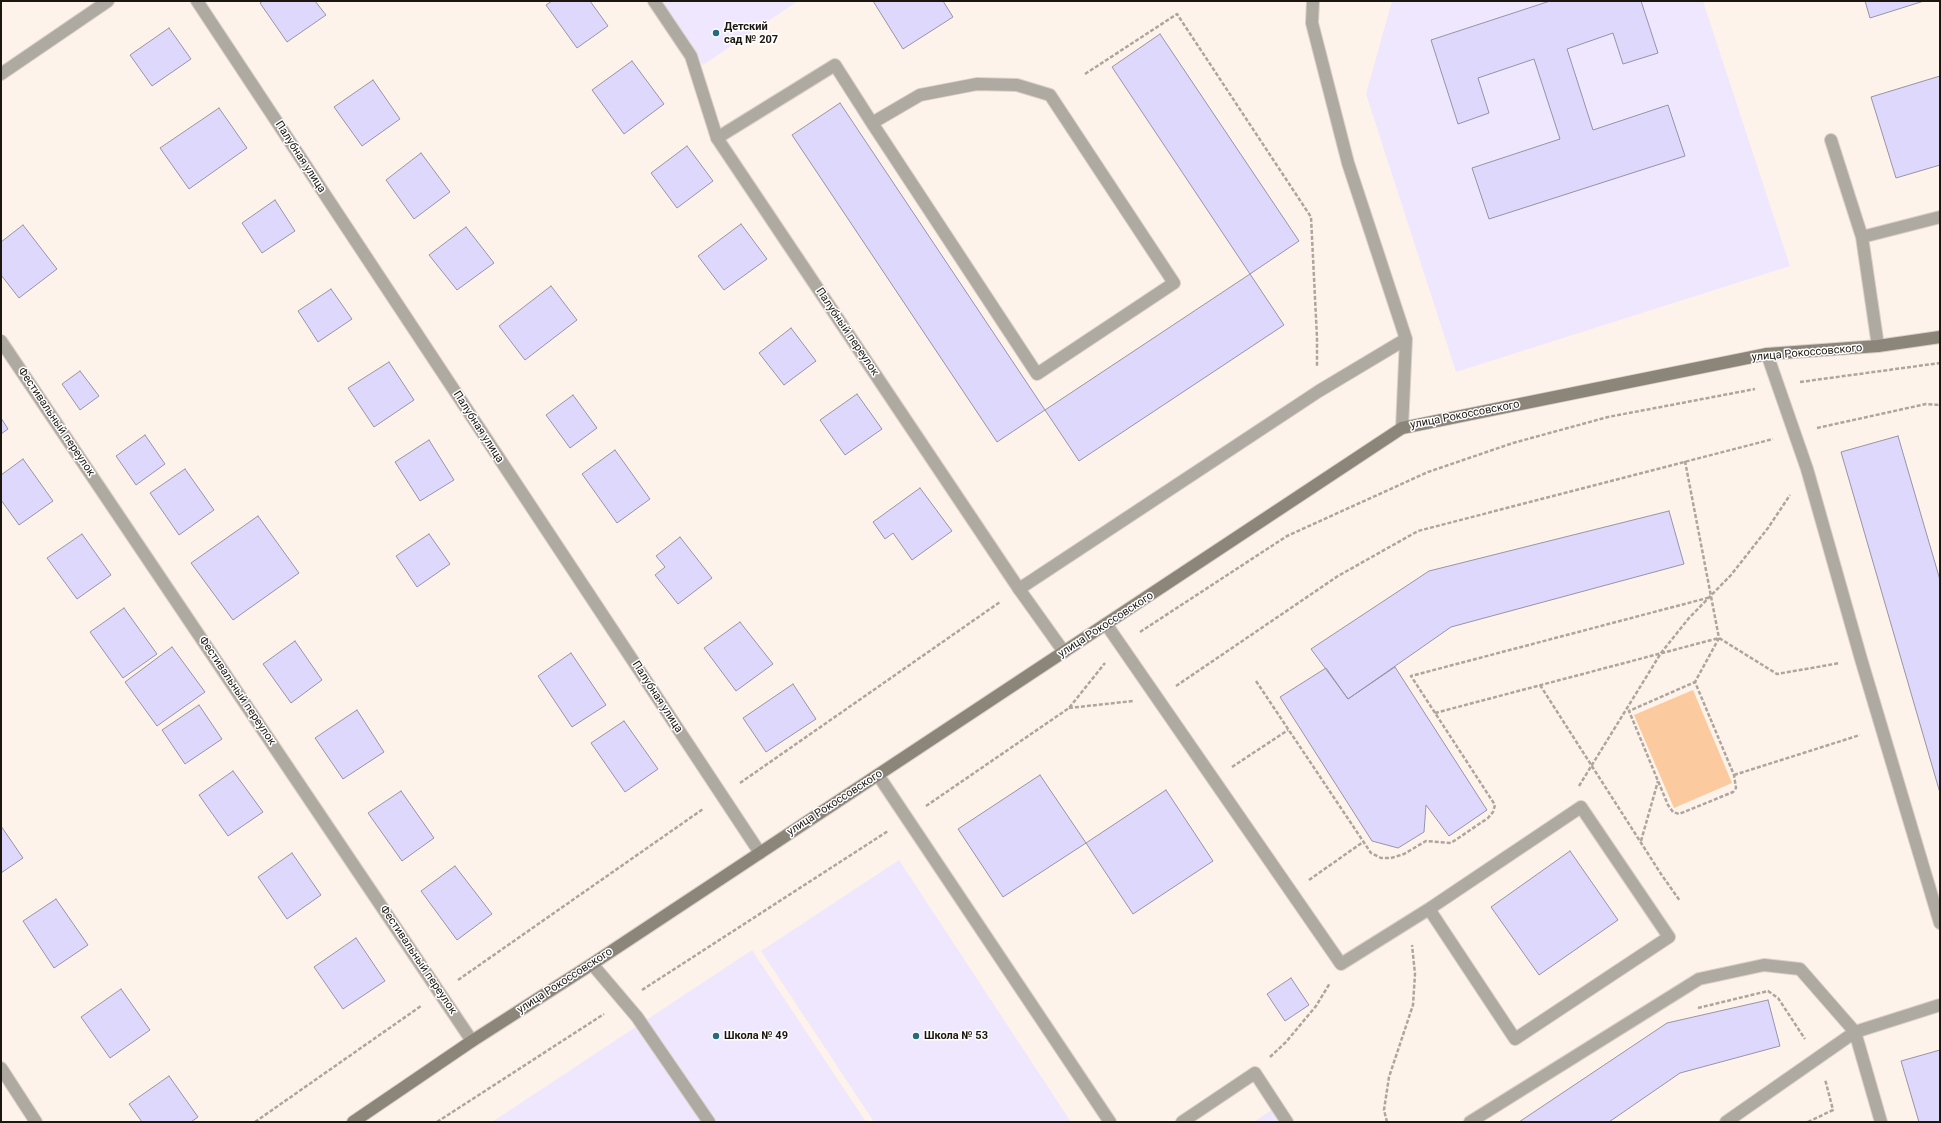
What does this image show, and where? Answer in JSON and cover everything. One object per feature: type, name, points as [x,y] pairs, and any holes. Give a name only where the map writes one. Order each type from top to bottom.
[{"type":"street","points":[[1,74],[108,1]]},
{"type":"street","name":"Палубная улица","points":[[197,1],[760,852]]},
{"type":"street","name":"Палубный переулок","points":[[654,1],[691,56],[717,138],[1018,589],[1064,652]]},
{"type":"street","points":[[1313,1],[1312,23],[1348,163],[1406,339],[1402,428]]},
{"type":"street","points":[[717,138],[835,65],[872,123],[1037,374],[1174,284],[1050,95],[1017,85],[977,84],[920,95],[872,123]]},
{"type":"street","points":[[1831,140],[1862,237],[1878,346]]},
{"type":"street","points":[[1862,237],[1940,217]]},
{"type":"street","name":"улица Рокоссовского","points":[[353,1122],[472,1041],[592,964],[1402,428],[1767,354],[1878,346],[1940,337]]},
{"type":"street","points":[[1018,589],[1319,392],[1406,339]]},
{"type":"street","name":"Фестивальный переулок","points":[[1,341],[472,1041]]},
{"type":"street","points":[[1767,354],[1807,469],[1861,659],[1940,923]]},
{"type":"street","points":[[1106,624],[1341,964],[1429,908],[1581,807],[1669,937],[1515,1039],[1429,908]]},
{"type":"street","points":[[878,775],[1110,1122]]},
{"type":"street","points":[[592,964],[637,1017],[709,1122]]},
{"type":"street","points":[[1470,1122],[1699,979],[1764,965],[1800,969],[1855,1032],[1881,1122]]},
{"type":"street","points":[[1726,1122],[1855,1032],[1940,1005]]},
{"type":"street","points":[[1,1068],[36,1122]]},
{"type":"street","points":[[1182,1122],[1255,1073],[1287,1122]]},
{"type":"path","points":[[1085,74],[1177,14],[1311,217],[1319,392]]},
{"type":"path","points":[[1069,708],[1158,699],[1338,576],[1418,531],[1794,433],[1926,404],[1940,405]]},
{"type":"path","points":[[1685,461],[1719,638],[1695,682],[1629,711],[1668,805],[1673,812],[1679,814],[1733,792],[1736,788],[1734,775],[1695,682]]},
{"type":"path","points":[[1575,791],[1661,653],[1689,618],[1732,575],[1768,528],[1807,469]]},
{"type":"path","points":[[255,1122],[1018,589]]},
{"type":"path","points":[[1256,681],[1370,853],[1381,858],[1392,858],[1404,854],[1426,841],[1451,843],[1488,818],[1494,812],[1495,805],[1411,676],[1711,597]]},
{"type":"path","points":[[1435,713],[1719,638],[1777,674],[1861,659]]},
{"type":"path","points":[[1540,685],[1592,764],[1640,842],[1680,901]]},
{"type":"path","points":[[1734,775],[1882,728]]},
{"type":"path","points":[[1228,770],[1288,730]]},
{"type":"path","points":[[1640,842],[1658,780]]},
{"type":"path","points":[[1306,882],[1363,842]]},
{"type":"path","points":[[1387,1122],[1384,1110],[1389,1077],[1413,1004],[1415,974],[1412,945],[1402,925]]},
{"type":"path","points":[[1255,1073],[1286,1042],[1316,1006],[1341,964]]},
{"type":"path","points":[[1692,1009],[1768,991],[1778,998],[1823,1072],[1833,1110],[1808,1122]]},
{"type":"shaded area","name":"Детский сад № 207","points":[[660,1],[798,1],[703,65]]},
{"type":"shaded area","points":[[1392,1],[1703,1],[1790,266],[1456,372],[1366,94]]},
{"type":"shaded area","points":[[1693,690],[1732,783],[1674,808],[1634,715]]},
{"type":"shaded area","name":"Школа № 53","points":[[899,860],[1071,1122],[874,1122],[761,951]]},
{"type":"shaded area","name":"Школа № 49","points":[[752,950],[866,1122],[492,1122]]},
{"type":"shaded area","points":[[1273,1109],[1281,1122],[1254,1122]]},
{"type":"building","points":[[263,1],[315,1],[326,15],[287,42],[260,3]]},
{"type":"building","points":[[552,1],[590,1],[608,26],[577,48],[546,5]]},
{"type":"building","points":[[873,1],[943,1],[953,17],[903,49]]},
{"type":"building","points":[[1550,1],[1641,1],[1658,53],[1623,64],[1613,33],[1567,49],[1593,130],[1668,105],[1685,156],[1489,219],[1472,168],[1560,139],[1534,59],[1478,78],[1489,113],[1458,124],[1431,40]]},
{"type":"building","points":[[1865,1],[1924,1],[1870,18]]},
{"type":"building","points":[[169,28],[191,59],[152,86],[130,55]]},
{"type":"building","points":[[1160,34],[1299,241],[1250,274],[1112,67]]},
{"type":"building","points":[[632,61],[664,104],[624,134],[592,90]]},
{"type":"building","points":[[1940,76],[1940,165],[1896,178],[1871,97]]},
{"type":"building","points":[[373,80],[400,119],[362,146],[334,107]]},
{"type":"building","points":[[840,103],[1045,410],[997,442],[792,135]]},
{"type":"building","points":[[219,108],[247,148],[189,189],[160,148]]},
{"type":"building","points":[[687,146],[713,181],[677,208],[651,173]]},
{"type":"building","points":[[421,153],[450,192],[414,219],[386,180]]},
{"type":"building","points":[[275,200],[295,231],[262,253],[242,223]]},
{"type":"building","points":[[741,224],[767,259],[724,290],[698,256]]},
{"type":"building","points":[[23,225],[57,269],[19,298],[1,275],[1,242]]},
{"type":"building","points":[[466,227],[494,263],[457,290],[429,255]]},
{"type":"building","points":[[1250,274],[1284,325],[1079,461],[1045,410]]},
{"type":"building","points":[[551,286],[577,320],[525,360],[499,326]]},
{"type":"building","points":[[331,289],[352,319],[318,342],[298,311]]},
{"type":"building","points":[[791,328],[816,361],[784,385],[759,353]]},
{"type":"building","points":[[389,362],[414,400],[374,427],[348,388]]},
{"type":"building","points":[[80,371],[99,396],[80,410],[62,384]]},
{"type":"building","points":[[857,394],[882,429],[845,455],[820,420]]},
{"type":"building","points":[[573,395],[597,428],[570,448],[546,415]]},
{"type":"building","points":[[1,418],[8,429],[1,434]]},
{"type":"building","points":[[145,435],[165,464],[136,485],[116,456]]},
{"type":"building","points":[[1898,436],[1940,580],[1940,793],[1841,452]]},
{"type":"building","points":[[429,440],[454,480],[420,501],[395,462]]},
{"type":"building","points":[[615,450],[650,499],[617,523],[582,474]]},
{"type":"building","points":[[23,459],[53,501],[19,525],[1,500],[1,475]]},
{"type":"building","points":[[185,469],[214,510],[179,535],[150,493]]},
{"type":"building","points":[[920,488],[952,531],[912,560],[893,533],[885,539],[873,522]]},
{"type":"building","points":[[1669,511],[1684,564],[1451,627],[1348,699],[1311,649],[1429,571]]},
{"type":"building","points":[[258,516],[299,573],[233,620],[191,563]]},
{"type":"building","points":[[82,534],[111,575],[77,599],[47,558]]},
{"type":"building","points":[[429,534],[450,564],[417,587],[396,556]]},
{"type":"building","points":[[680,537],[712,578],[678,604],[655,575],[665,567],[656,556]]},
{"type":"building","points":[[124,608],[157,654],[123,678],[90,632]]},
{"type":"building","points":[[740,622],[773,664],[736,691],[704,648]]},
{"type":"building","points":[[295,641],[322,680],[291,703],[263,664]]},
{"type":"building","points":[[172,647],[205,692],[157,726],[125,682]]},
{"type":"building","points":[[571,653],[606,705],[572,727],[538,676]]},
{"type":"building","points":[[1395,667],[1487,810],[1449,836],[1426,805],[1424,832],[1398,848],[1372,841],[1280,697],[1326,668],[1348,699]]},
{"type":"building","points":[[793,684],[816,719],[766,752],[743,718]]},
{"type":"building","points":[[199,705],[222,739],[185,764],[162,730]]},
{"type":"building","points":[[357,710],[384,752],[343,779],[315,738]]},
{"type":"building","points":[[624,721],[658,769],[625,792],[591,743]]},
{"type":"building","points":[[233,771],[263,812],[228,836],[199,795]]},
{"type":"building","points":[[1040,775],[1086,843],[1003,897],[958,829]]},
{"type":"building","points":[[1166,790],[1213,861],[1133,914],[1086,843]]},
{"type":"building","points":[[401,791],[434,838],[402,861],[368,813]]},
{"type":"building","points":[[1,826],[23,858],[1,873]]},
{"type":"building","points":[[1570,851],[1618,920],[1539,975],[1491,907]]},
{"type":"building","points":[[292,853],[321,895],[287,919],[258,877]]},
{"type":"building","points":[[455,866],[492,914],[457,940],[421,891]]},
{"type":"building","points":[[56,899],[88,945],[54,968],[23,921]]},
{"type":"building","points":[[356,938],[385,981],[343,1009],[314,967]]},
{"type":"building","points":[[1291,978],[1309,1005],[1285,1021],[1267,994]]},
{"type":"building","points":[[121,989],[150,1030],[110,1058],[81,1017]]},
{"type":"building","points":[[1768,1000],[1780,1046],[1680,1073],[1609,1122],[1519,1122],[1667,1023]]},
{"type":"building","points":[[1940,1050],[1940,1122],[1919,1122],[1901,1061]]},
{"type":"building","points":[[169,1076],[198,1117],[191,1122],[142,1122],[129,1104]]},
{"type":"place","name":"Детский сад № 207","points":[[716,33]]},
{"type":"place","name":"Школа № 49","points":[[716,1036]]},
{"type":"place","name":"Школа № 53","points":[[916,1036]]}]
